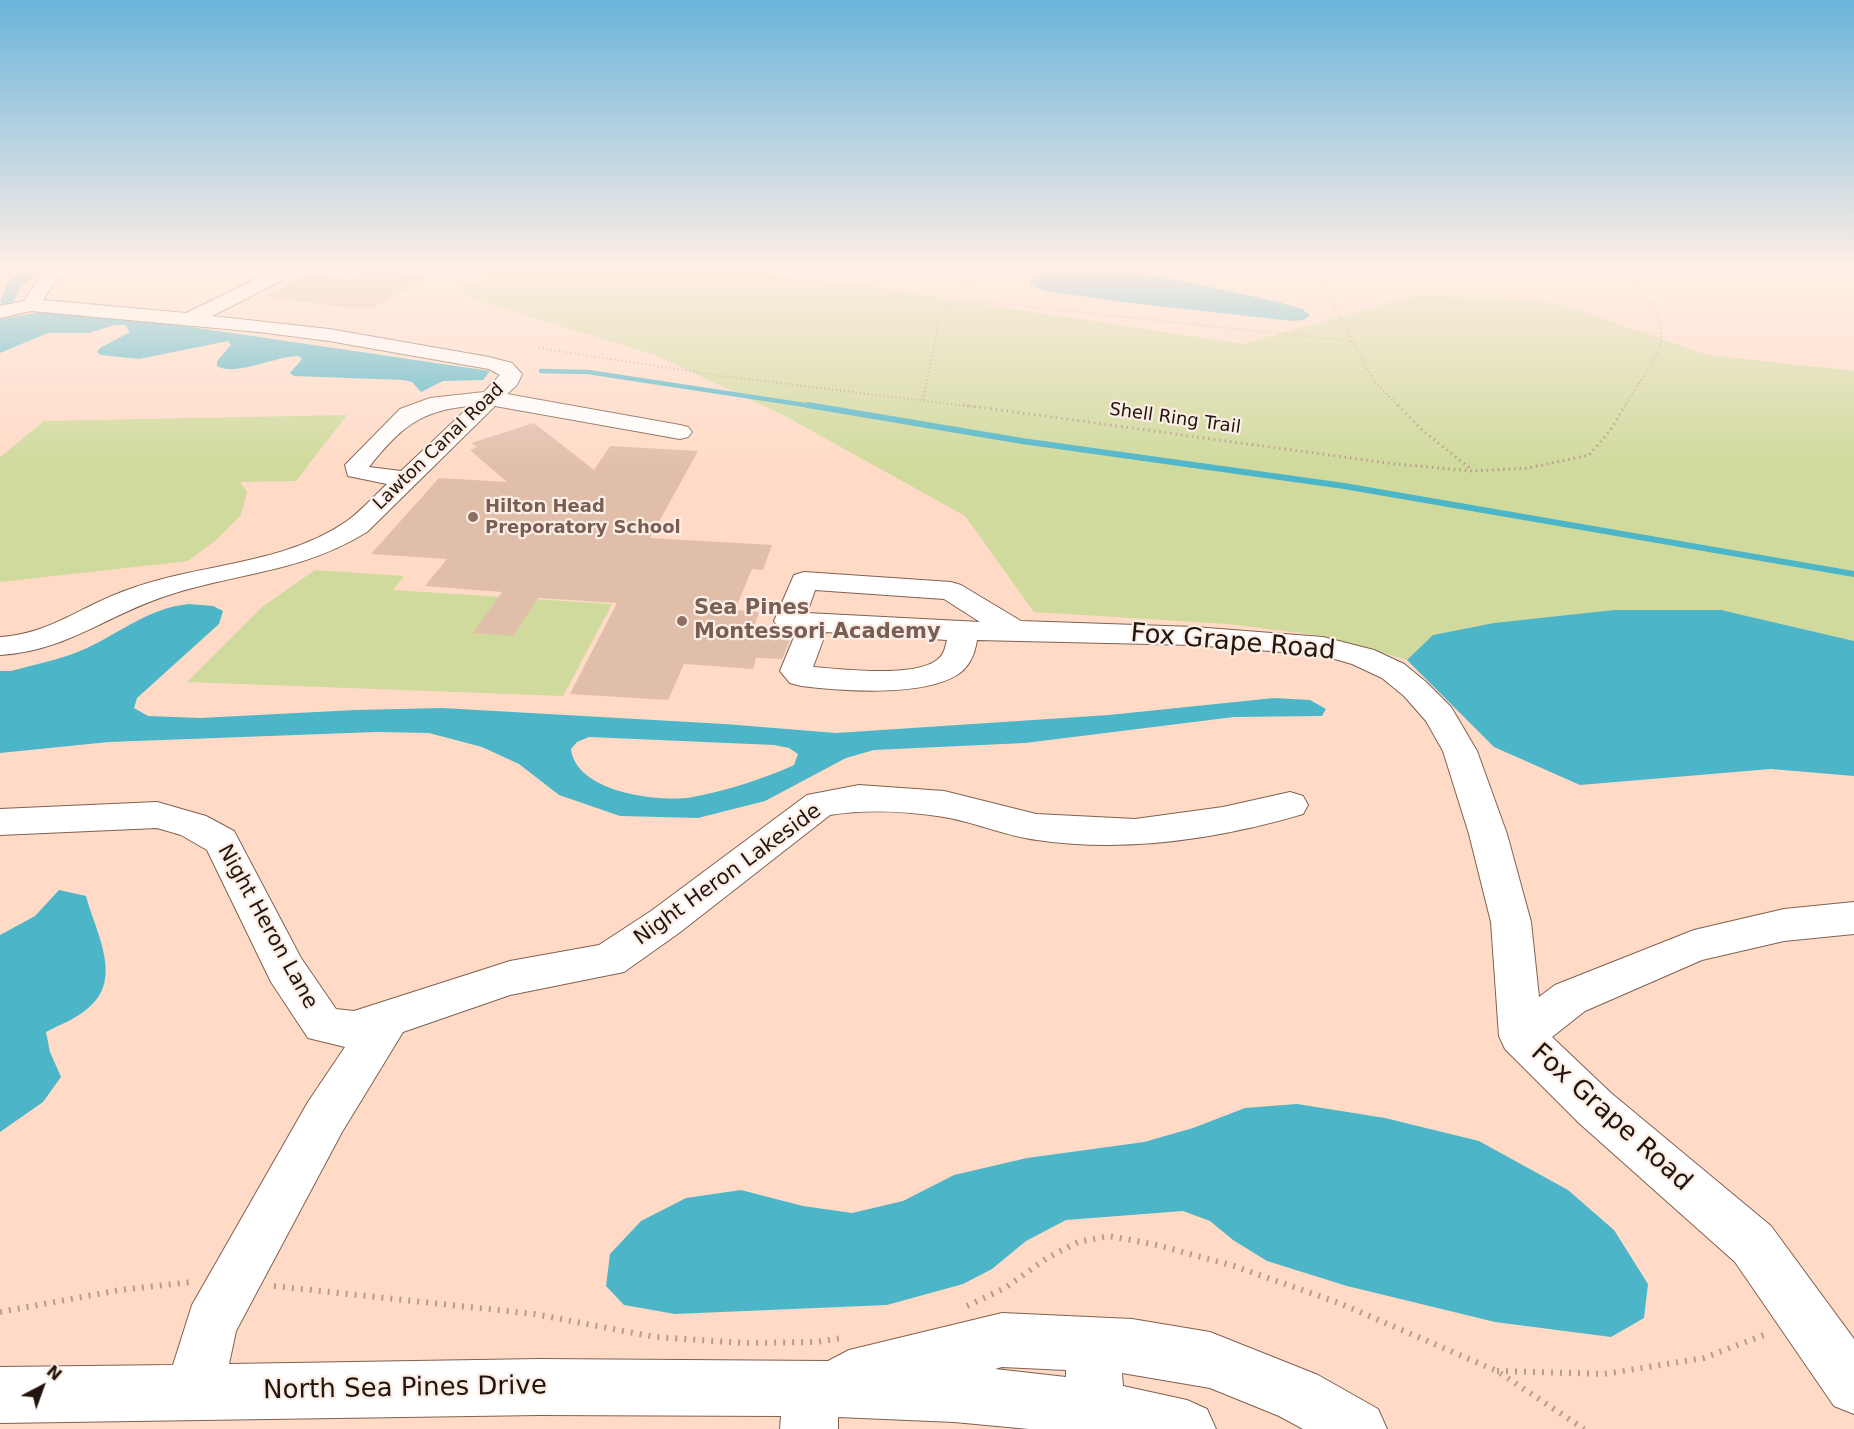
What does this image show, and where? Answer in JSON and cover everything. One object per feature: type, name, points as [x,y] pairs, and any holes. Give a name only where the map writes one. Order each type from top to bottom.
[{"type":"street","name":"Lawton Canal Road","points":[[0,646],[23,646],[46,641],[102,611],[158,587],[275,561],[341,538],[358,526],[510,380],[511,374],[505,367],[424,350],[333,336]]},
{"type":"street","points":[[405,479],[364,474],[357,471],[357,465],[408,414],[416,410],[490,398],[680,432]]},
{"type":"street","name":"Fox Grape Road","points":[[1014,630],[951,591],[804,582],[789,621],[964,631],[1014,630],[1194,636],[1323,646],[1363,657],[1393,672],[1408,683],[1439,715],[1460,751],[1488,834],[1511,922],[1521,1036],[1595,1108],[1753,1244],[1808,1318],[1854,1386]]},
{"type":"street","points":[[815,623],[796,672],[801,676],[912,679],[932,676],[948,668],[957,658],[964,631]]},
{"type":"street","name":"Night Heron Lakeside","points":[[388,1019],[510,978],[609,960],[665,922],[820,804],[859,798],[944,804],[1036,827],[1135,832],[1224,820],[1290,805]]},
{"type":"street","name":"Night Heron Lane","points":[[0,822],[157,815],[193,825],[221,841],[286,970],[323,1025],[354,1030],[388,1019]]},
{"type":"street","points":[[1521,1036],[1570,998],[1694,946],[1784,925],[1854,918]]},
{"type":"street","points":[[194,1394],[211,1324],[325,1117],[388,1019]]},
{"type":"street","name":"North Sea Pines Drive","points":[[809,1409],[1002,1340],[1132,1346],[1210,1360],[1298,1395],[1358,1429]]},
{"type":"street","points":[[1092,1344],[1097,1418]]},
{"type":"street","name":"North Sea Pines Drive","points":[[0,1395],[194,1394],[554,1385],[809,1409],[958,1392],[1097,1418],[1187,1429]]},
{"type":"path","points":[[922,400],[935,336]]},
{"type":"path","points":[[1302,336],[1352,341]]},
{"type":"path","points":[[1349,336],[1374,381],[1422,430],[1473,471]]},
{"type":"path","name":"Shell Ring Trail","points":[[539,348],[722,376],[922,400],[1395,464],[1473,471],[1528,468],[1589,455],[1610,432],[1660,346],[1661,336]]},
{"type":"path","points":[[962,1309],[1005,1288],[1047,1258],[1078,1242],[1110,1236],[1157,1245],[1234,1266],[1339,1303],[1497,1371],[1584,1429]]},
{"type":"path","points":[[0,1312],[44,1306],[148,1284],[234,1281],[414,1303],[534,1314],[655,1337],[744,1343],[817,1342],[852,1337]]},
{"type":"path","points":[[1497,1371],[1604,1374],[1704,1358],[1808,1318]]},
{"type":"green space","points":[[592,336],[1189,336],[1243,344],[1273,336],[1652,336],[1709,355],[1854,371],[1854,641],[1721,610],[1616,610],[1494,623],[1433,635],[1407,660],[1324,636],[1228,624],[1034,612],[965,516],[785,416],[655,355]]},
{"type":"green space","points":[[347,415],[296,481],[240,482],[247,492],[241,515],[216,540],[188,561],[0,582],[0,457],[44,421]]},
{"type":"green space","points":[[315,570],[404,576],[393,590],[612,604],[563,696],[187,682],[262,607]]},
{"type":"water","points":[[0,336],[42,336],[0,353]]},
{"type":"water","points":[[123,336],[250,336],[490,371],[483,380],[443,381],[421,392],[412,382],[403,380],[294,376],[290,373],[302,359],[298,356],[245,368],[225,369],[217,366],[217,361],[231,345],[228,341],[139,359],[101,355],[97,352],[100,348]]},
{"type":"water","points":[[189,604],[213,606],[223,611],[219,624],[137,698],[134,708],[148,716],[200,718],[442,708],[725,724],[836,733],[1109,715],[1274,698],[1310,700],[1326,709],[1322,716],[1234,717],[1025,743],[874,750],[846,758],[765,801],[698,818],[620,816],[559,795],[519,764],[482,747],[429,733],[376,732],[109,742],[0,753],[0,671],[11,671],[78,652],[136,621],[175,606]],"holes":[[[589,737],[774,745],[789,748],[798,754],[794,765],[732,788],[678,798],[640,796],[603,785],[587,775],[576,764],[571,749],[577,742]]]},
{"type":"water","points":[[1614,610],[1721,610],[1854,641],[1854,776],[1771,769],[1580,785],[1494,747],[1407,660],[1433,635],[1494,623]]},
{"type":"water","points":[[59,890],[86,896],[104,955],[106,970],[104,984],[98,997],[83,1013],[46,1032],[50,1052],[61,1077],[43,1102],[0,1132],[0,935],[35,916]]},
{"type":"water","points":[[1297,1104],[1385,1118],[1479,1141],[1568,1190],[1614,1230],[1648,1284],[1644,1318],[1611,1337],[1495,1322],[1347,1286],[1267,1261],[1233,1240],[1210,1221],[1183,1211],[1066,1220],[1026,1241],[992,1269],[963,1284],[887,1305],[675,1314],[624,1305],[606,1286],[610,1254],[641,1221],[686,1198],[741,1190],[803,1206],[852,1213],[903,1201],[954,1175],[1027,1158],[1144,1142],[1193,1128],[1245,1108]]},
{"type":"building","points":[[534,423],[594,470],[610,446],[698,451],[650,538],[772,545],[763,570],[752,569],[735,610],[759,612],[753,630],[793,633],[782,659],[756,658],[753,669],[684,664],[668,700],[570,694],[617,603],[538,598],[513,636],[473,633],[502,592],[425,586],[447,559],[371,554],[439,478],[507,482],[470,450],[477,447],[471,443]]},
{"type":"waterway","points":[[541,371],[588,372],[818,407]]},
{"type":"waterway","points":[[808,405],[1022,441],[1344,486],[1854,574]]},
{"type":"place","name":"Hilton Head Preporatory School","points":[[473,517]]},
{"type":"place","name":"Sea Pines Montessori Academy","points":[[682,621]]}]
